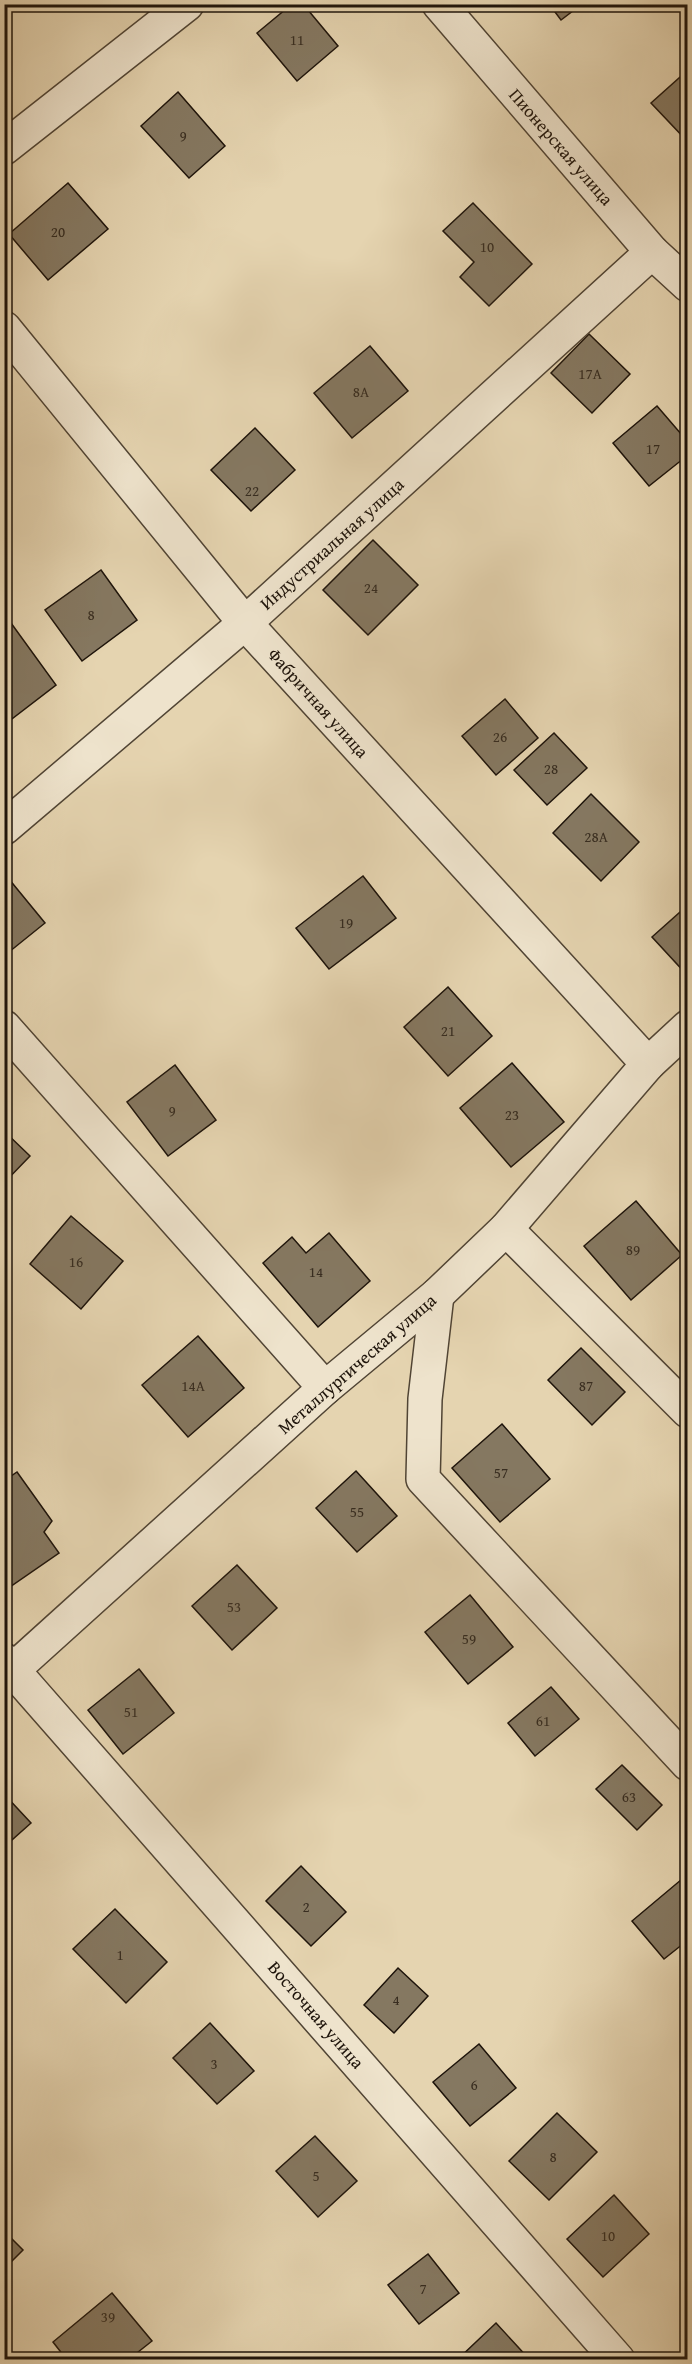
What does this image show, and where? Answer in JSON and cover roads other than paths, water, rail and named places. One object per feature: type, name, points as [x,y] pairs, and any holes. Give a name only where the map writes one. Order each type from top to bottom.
[{"type":"street","points":[[4,148],[187,4]]},
{"type":"street","name":"Пионерская улица","points":[[439,4],[652,252],[687,285]]},
{"type":"street","name":"Индустриальная улица","points":[[4,828],[245,623],[652,252]]},
{"type":"street","name":"Фабричная улица","points":[[4,328],[245,623],[648,1064]]},
{"type":"street","points":[[4,1027],[325,1388]]},
{"type":"street","name":"Металлургическая улица","points":[[8,1669],[325,1388],[437,1295],[506,1229],[648,1064],[687,1028]]},
{"type":"street","points":[[506,1229],[687,1411]]},
{"type":"street","points":[[437,1295],[425,1400],[423,1479],[687,1764]]},
{"type":"street","name":"Восточная улица","points":[[8,1669],[618,2360]]}]
